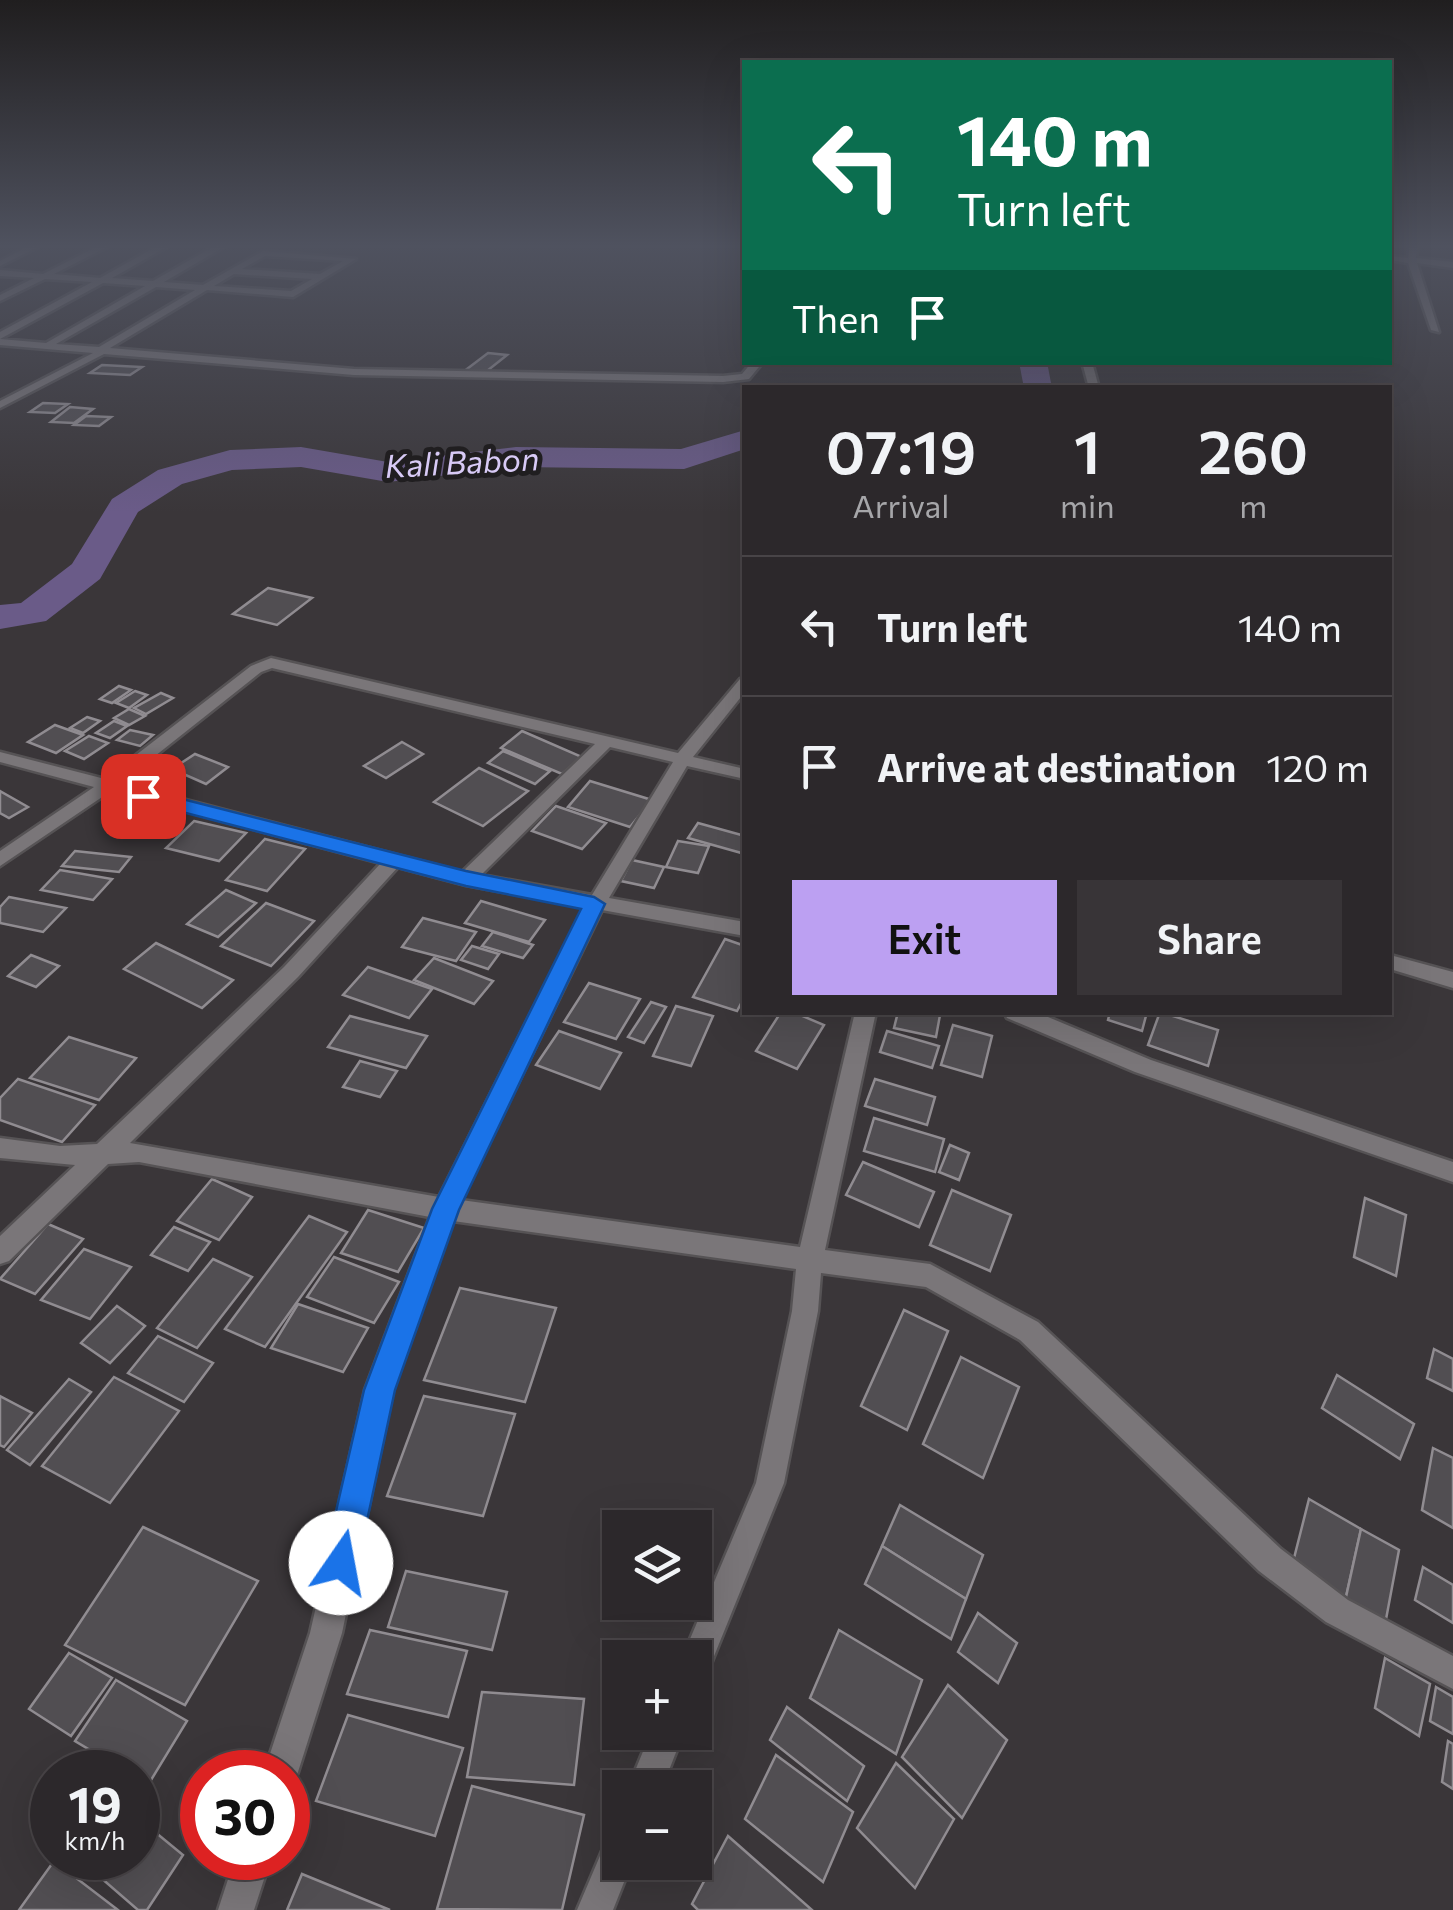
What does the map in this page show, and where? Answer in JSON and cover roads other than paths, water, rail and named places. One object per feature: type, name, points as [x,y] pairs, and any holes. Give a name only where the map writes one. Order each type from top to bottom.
[{"type":"street","points":[[51,343],[68,333]]},
{"type":"street","points":[[0,405],[130,333]]},
{"type":"street","points":[[0,339],[354,372],[740,378],[755,365]]},
{"type":"street","points":[[0,860],[108,786],[256,669],[271,663],[742,773]]},
{"type":"street","points":[[287,1750],[326,1633],[379,1390],[446,1209],[594,904],[684,757],[742,686]]},
{"type":"street","points":[[466,879],[608,740]]},
{"type":"street","points":[[0,757],[466,879],[742,929]]},
{"type":"street","points":[[0,1253],[290,972],[394,860]]},
{"type":"street","points":[[1392,963],[1453,980]]},
{"type":"street","points":[[705,1640],[770,1483],[805,1311],[810,1259],[865,1015]]},
{"type":"street","points":[[1021,1015],[1143,1066],[1453,1172]]},
{"type":"street","points":[[0,1148],[60,1156],[139,1152],[446,1209],[930,1276],[1029,1331],[1270,1560],[1337,1611],[1453,1674]]},
{"type":"street","points":[[236,1910],[246,1880]]},
{"type":"street","points":[[595,1910],[607,1880]]},
{"type":"waterway","name":"Kali Babon","points":[[1034,365],[1037,385]]},
{"type":"waterway","name":"Kali Babon","points":[[0,617],[32,613],[87,571],[124,506],[170,477],[230,460],[301,457],[388,472],[516,457],[684,459],[742,440]]}]
